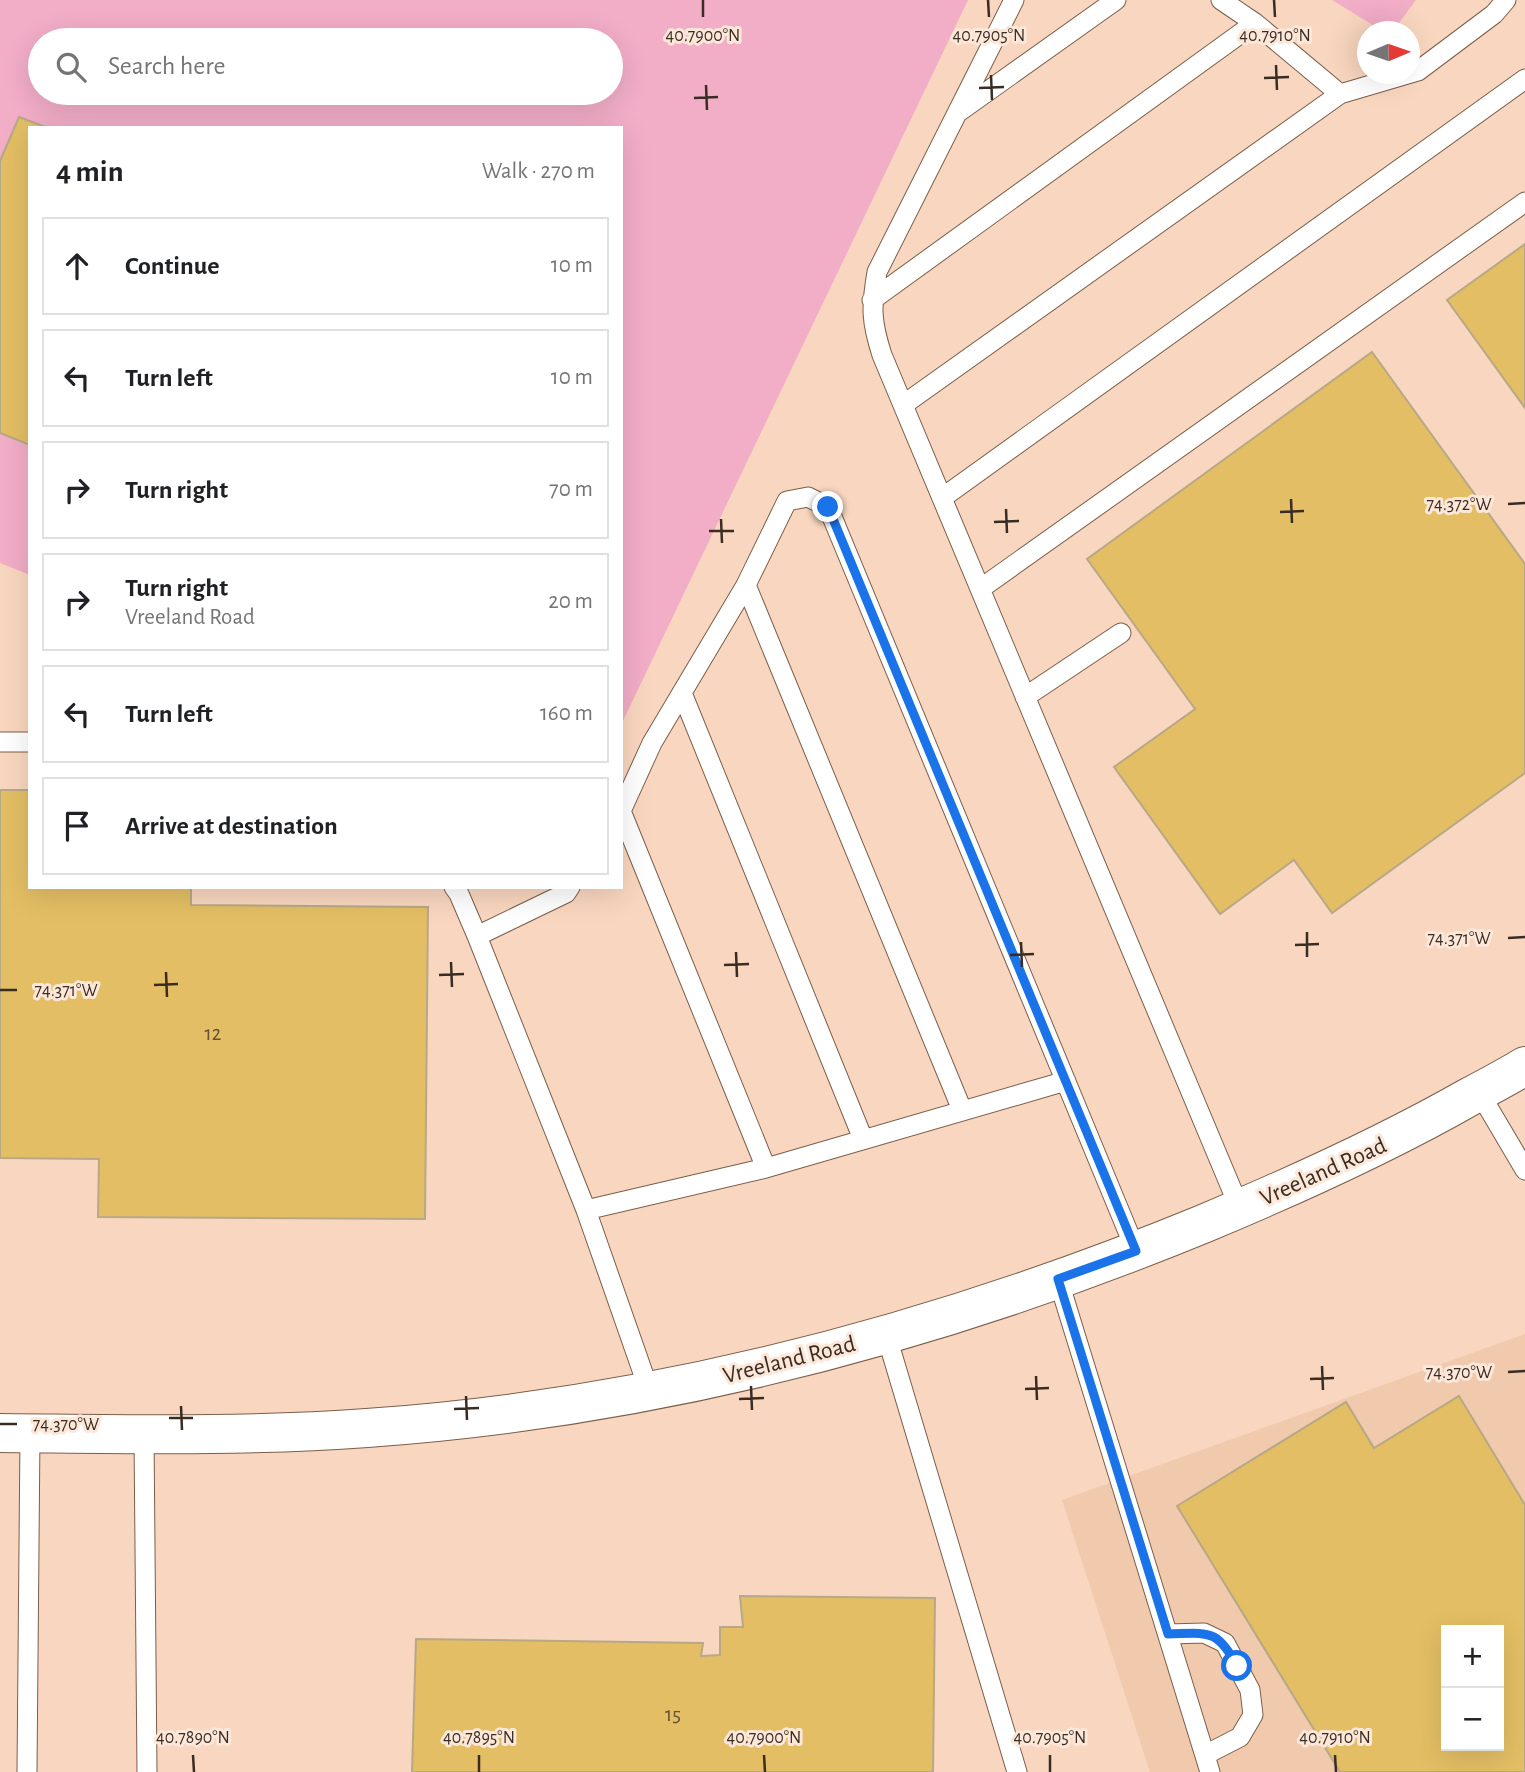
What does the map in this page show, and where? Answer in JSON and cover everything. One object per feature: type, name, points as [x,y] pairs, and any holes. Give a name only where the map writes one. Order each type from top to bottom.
[{"type":"street","name":"Vreeland Road","points":[[15,1433],[230,1436],[371,1428],[511,1413],[649,1390],[811,1356],[969,1311],[1136,1251],[1240,1209],[1298,1185],[1404,1134],[1525,1066]]},
{"type":"lane","points":[[1014,0],[877,272],[872,300],[872,325],[903,405],[1240,1209]]},
{"type":"lane","points":[[957,112],[1116,0]]},
{"type":"lane","points":[[1221,0],[1255,23],[1340,94]]},
{"type":"lane","points":[[903,405],[1340,94],[1418,71],[1494,14],[1506,0]]},
{"type":"lane","points":[[872,300],[1255,23]]},
{"type":"lane","points":[[942,498],[1525,79]]},
{"type":"lane","points":[[980,589],[1525,202]]},
{"type":"lane","points":[[623,807],[652,743],[746,585],[787,501],[808,497],[828,507],[1136,1251]]},
{"type":"lane","points":[[746,585],[962,1110]]},
{"type":"lane","points":[[1025,697],[1121,633]]},
{"type":"lane","points":[[682,693],[863,1139]]},
{"type":"lane","points":[[0,742],[28,742]]},
{"type":"lane","points":[[623,816],[766,1168]]},
{"type":"lane","points":[[455,889],[477,936],[586,1210],[649,1390]]},
{"type":"lane","points":[[477,936],[566,893],[569,889]]},
{"type":"lane","points":[[586,1210],[766,1168],[1066,1081]]},
{"type":"lane","points":[[1479,1092],[1525,1170]]},
{"type":"lane","points":[[1058,1279],[1168,1634],[1208,1763],[1240,1737],[1253,1715],[1250,1690],[1225,1643],[1204,1633],[1168,1634]]},
{"type":"lane","points":[[886,1334],[1017,1772]]},
{"type":"lane","points":[[15,1433],[27,1772]]},
{"type":"lane","points":[[144,1434],[147,1772]]},
{"type":"shaded area","points":[[0,0],[968,0],[623,721],[623,126],[28,126],[28,574],[0,563]]},
{"type":"shaded area","points":[[1332,0],[1416,0],[1400,21],[1366,21]]},
{"type":"shaded area","points":[[1525,1334],[1525,1772],[1150,1772],[1062,1500]]},
{"type":"building","points":[[19,117],[43,126],[28,126],[28,444],[0,433],[0,161]]},
{"type":"building","points":[[1525,244],[1525,408],[1447,300]]},
{"type":"building","points":[[1372,352],[1525,564],[1525,773],[1332,913],[1294,860],[1220,914],[1114,767],[1195,709],[1087,559]]},
{"type":"building","points":[[0,790],[28,790],[28,889],[191,889],[191,905],[428,907],[425,1219],[98,1217],[99,1159],[0,1158]]},
{"type":"building","points":[[1459,1396],[1525,1505],[1525,1772],[1340,1772],[1177,1506],[1346,1402],[1374,1448]]},
{"type":"building","points":[[740,1596],[935,1598],[933,1772],[412,1772],[416,1639],[703,1643],[701,1656],[720,1655],[720,1627],[743,1627]]},
{"type":"route","points":[[828,507],[1136,1251],[1058,1279],[1168,1634],[1204,1633],[1225,1643],[1237,1666]]}]
